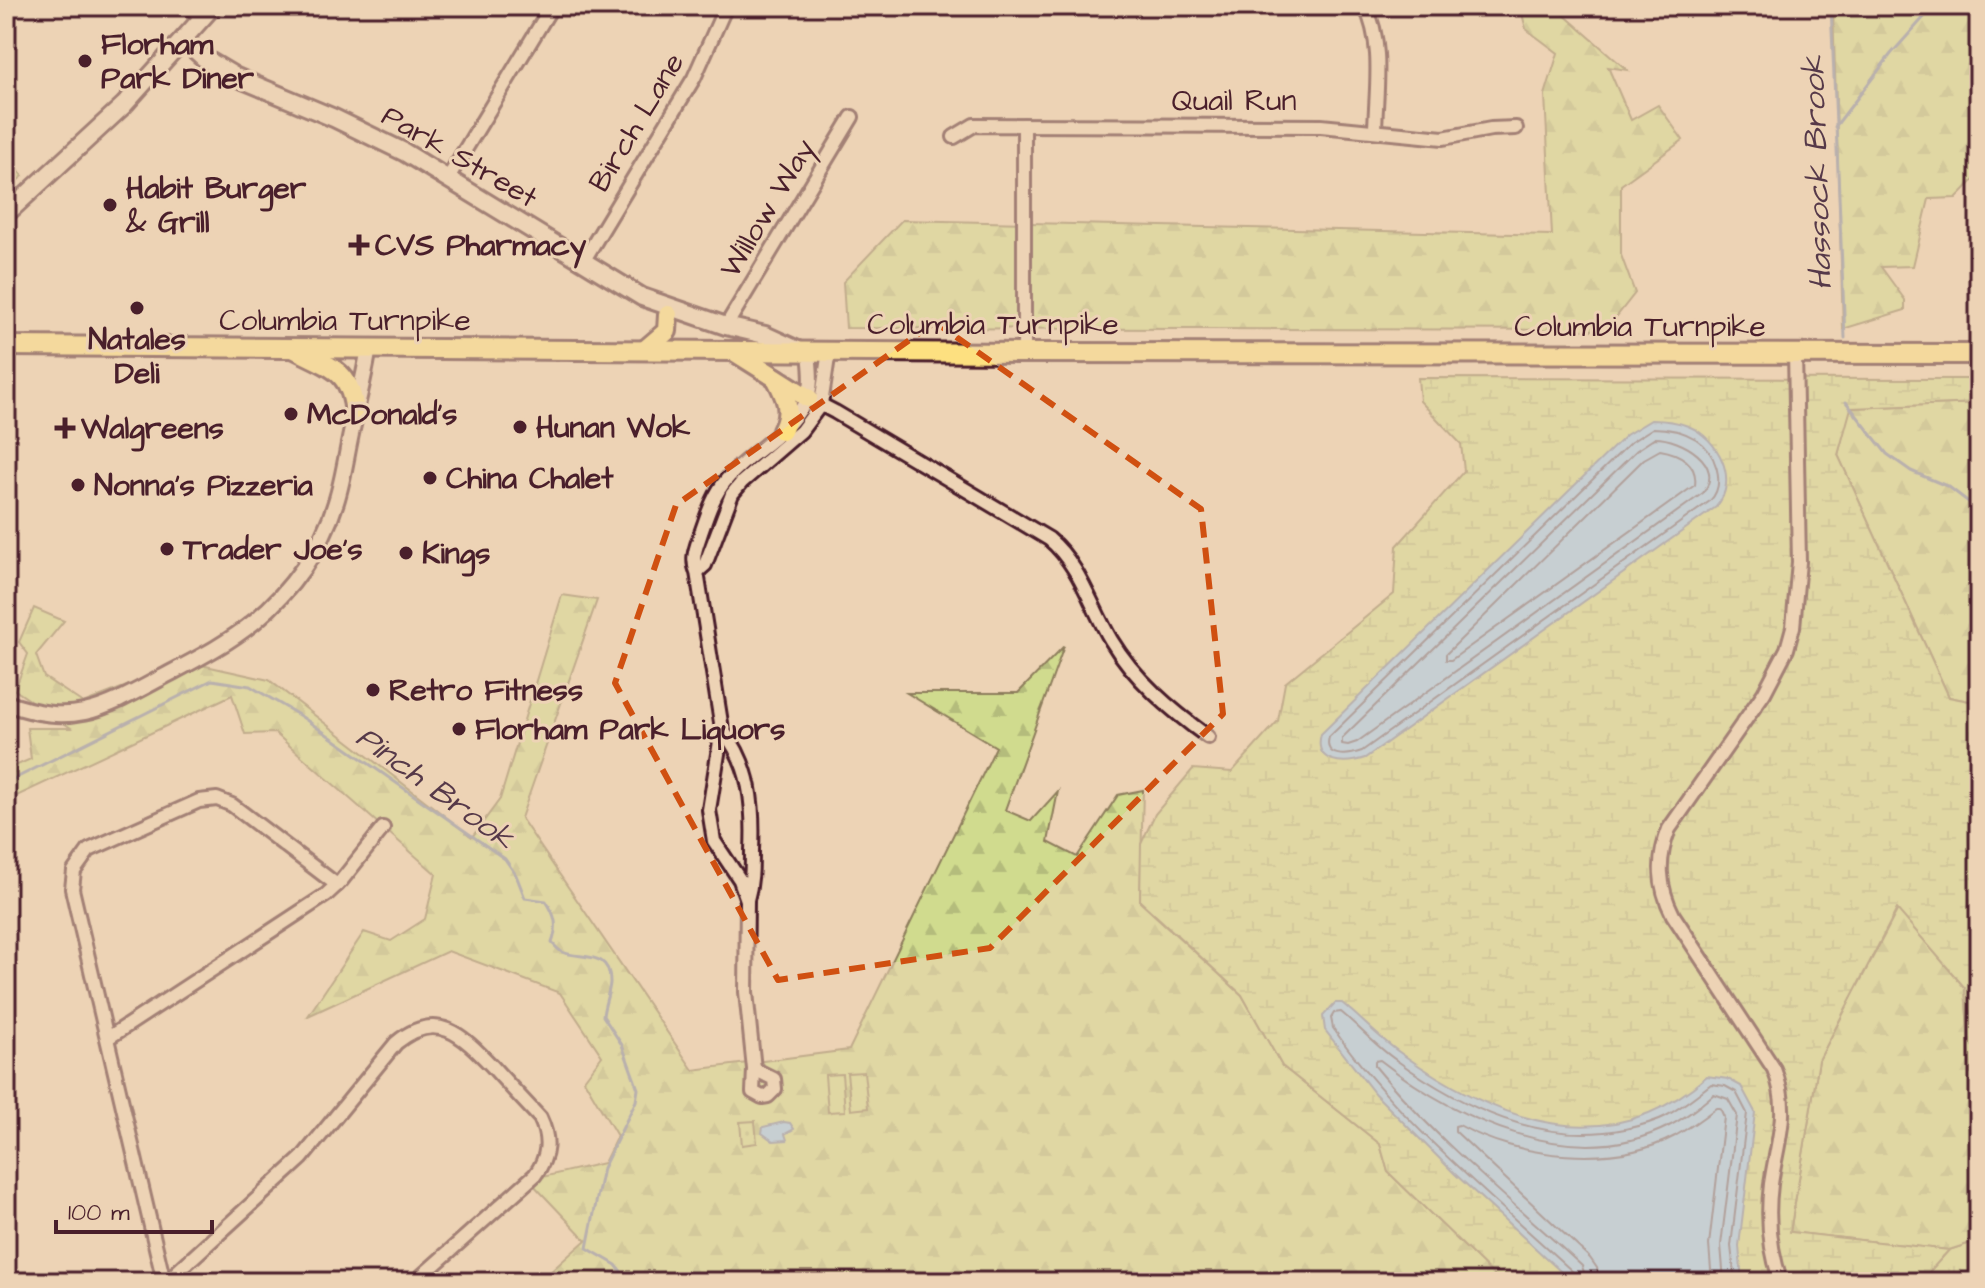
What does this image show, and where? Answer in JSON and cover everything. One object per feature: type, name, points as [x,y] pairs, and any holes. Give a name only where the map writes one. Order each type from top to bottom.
[{"type":"main road","points":[[6,214],[124,105],[208,12]]},
{"type":"main road","name":"Park Street","points":[[184,40],[204,58],[236,77],[379,140],[448,178],[653,302],[765,335],[804,351]]},
{"type":"main road","points":[[653,302],[668,315],[707,330],[720,330],[726,326]]},
{"type":"main road","points":[[646,349],[667,331],[668,315]]},
{"type":"main road","name":"Columbia Turnpike","points":[[6,346],[1024,353],[1979,354]]},
{"type":"main road","points":[[292,347],[341,373],[354,398],[355,414]]},
{"type":"main road","points":[[733,351],[814,401]]},
{"type":"main road","points":[[775,376],[785,394],[789,412],[782,431]]},
{"type":"street","points":[[190,6],[208,12]]},
{"type":"street","points":[[448,178],[552,6]]},
{"type":"street","name":"Birch Lane","points":[[584,260],[694,78],[726,6]]},
{"type":"street","points":[[1365,6],[1375,30],[1377,47],[1375,130]]},
{"type":"street","name":"Willow Way","points":[[726,326],[852,117]]},
{"type":"street","name":"Quail Run","points":[[954,137],[974,125],[1321,126],[1443,138],[1491,129],[1516,128]]},
{"type":"street","points":[[1024,125],[1024,353]]},
{"type":"street","points":[[6,703],[46,715],[93,711],[138,691],[216,648],[256,621],[289,586],[329,522],[337,500],[369,347]]},
{"type":"street","points":[[804,351],[814,401],[1060,548],[1109,637],[1125,659],[1160,699],[1208,737]]},
{"type":"street","points":[[697,572],[705,565],[732,494],[801,431],[829,351]]},
{"type":"street","points":[[1781,1282],[1774,1255],[1769,1210],[1783,1110],[1779,1082],[1774,1069],[1673,915],[1666,902],[1660,872],[1663,844],[1669,829],[1764,693],[1787,649],[1793,627],[1799,562],[1795,353]]},
{"type":"street","points":[[747,900],[740,880],[714,841],[711,825],[709,810],[722,729],[697,572],[693,564],[720,487],[814,401]]},
{"type":"street","points":[[722,729],[731,740],[750,787],[753,803],[752,884],[747,900],[746,992],[754,1069]]},
{"type":"street","points":[[337,885],[232,805],[217,799],[199,801],[89,850],[74,871],[72,889],[165,1282],[302,1158],[396,1043],[415,1030],[439,1027],[465,1038],[540,1118],[547,1138],[546,1154],[535,1175],[415,1282]]},
{"type":"street","points":[[108,1038],[337,885],[383,828]]},
{"type":"highlighted area","points":[[935,322],[1201,509],[1223,714],[990,948],[778,980],[615,683],[676,505]]},
{"type":"green space","points":[[1520,6],[1554,6],[1627,70],[1608,67],[1631,120],[1658,105],[1683,140],[1621,185],[1621,255],[1635,293],[1606,330],[846,328],[843,282],[902,220],[1552,235],[1545,95],[1558,53],[1526,29]]},
{"type":"green space","points":[[1833,6],[1979,6],[1979,175],[1956,198],[1929,199],[1913,266],[1881,267],[1905,300],[1905,310],[1843,329]]},
{"type":"green space","points":[[6,153],[23,176],[6,190]]},
{"type":"green space","points":[[1418,378],[1979,379],[1979,403],[1851,408],[1838,455],[1949,697],[1979,703],[1979,1073],[1971,1073],[1965,988],[1897,909],[1819,1060],[1790,1232],[1949,1250],[1920,1282],[1501,1282],[1388,1172],[1380,1144],[1282,1066],[1242,995],[1140,901],[1141,844],[1155,814],[1193,769],[1232,772],[1278,721],[1285,683],[1394,594],[1397,546],[1464,471],[1461,444],[1420,401]]},
{"type":"green space","points":[[1979,403],[1979,703],[1949,697],[1838,455],[1850,408]]},
{"type":"green space","points":[[562,595],[597,600],[521,818],[693,1070],[849,1050],[996,747],[907,693],[1018,693],[1064,646],[1005,810],[1031,821],[1058,791],[1048,842],[1077,857],[1118,795],[1143,790],[1140,902],[1242,995],[1282,1066],[1380,1144],[1388,1172],[1501,1282],[539,1282],[586,1240],[529,1180],[604,1163],[617,1136],[584,1080],[602,1056],[560,993],[448,951],[308,1016],[364,932],[391,941],[425,919],[436,874],[275,733],[245,734],[232,695],[6,801],[6,770],[31,759],[27,728],[71,728],[15,690],[28,654],[19,642],[34,608],[64,621],[36,655],[44,677],[83,703],[188,662],[269,680],[472,837],[500,799]]},
{"type":"green space","points":[[1898,909],[1965,988],[1971,1072],[1979,1073],[1977,1241],[1949,1250],[1790,1232],[1819,1060]]},
{"type":"green space","points":[[864,1072],[868,1108],[851,1110],[847,1073]]},
{"type":"green space","points":[[842,1074],[845,1111],[828,1112],[825,1075]]},
{"type":"green space","points":[[755,1121],[757,1143],[742,1145],[740,1122]]},
{"type":"green space","points":[[1979,1202],[1979,1282],[1920,1282],[1949,1250],[1977,1241]]},
{"type":"water","points":[[1651,420],[1688,426],[1699,432],[1716,450],[1726,473],[1726,485],[1716,507],[1365,758],[1340,761],[1326,757],[1320,744],[1321,734],[1626,435]]},
{"type":"water","points":[[1335,1003],[1342,1003],[1394,1048],[1439,1078],[1515,1114],[1553,1124],[1592,1126],[1631,1119],[1669,1103],[1707,1076],[1728,1079],[1741,1086],[1755,1112],[1739,1246],[1742,1282],[1572,1282],[1455,1174],[1375,1094],[1325,1030],[1323,1016]]},
{"type":"water","points":[[790,1123],[794,1129],[785,1134],[787,1140],[773,1141],[762,1133],[763,1127]]},
{"type":"waterway","name":"Hassock Brook","points":[[1831,6],[1845,338]]},
{"type":"waterway","points":[[1835,127],[1891,54],[1934,6]]},
{"type":"waterway","name":"Hassock Brook","points":[[1846,402],[1887,454],[1911,471],[1949,487],[1979,510]]},
{"type":"waterway","name":"Pinch Brook","points":[[6,783],[212,680],[250,686],[302,717],[505,859],[516,875],[525,898],[546,901],[549,906],[555,926],[552,943],[562,952],[600,960],[609,972],[610,983],[603,1016],[622,1045],[638,1089],[636,1101],[603,1168],[587,1248],[616,1265],[629,1282]]},
{"type":"place","name":"Florham Park Diner","points":[[85,61]]},
{"type":"place","name":"Habit Burger & Grill","points":[[110,205]]},
{"type":"place","name":"CVS Pharmacy","points":[[359,245]]},
{"type":"place","name":"Natales Deli","points":[[137,308]]},
{"type":"place","name":"McDonald's","points":[[291,414]]},
{"type":"place","name":"Hunan Wok","points":[[520,427]]},
{"type":"place","name":"Walgreens","points":[[65,428]]},
{"type":"place","name":"China Chalet","points":[[430,478]]},
{"type":"place","name":"Nonna's Pizzeria","points":[[78,485]]},
{"type":"place","name":"Trader Joe's","points":[[167,549]]},
{"type":"place","name":"Kings","points":[[406,553]]},
{"type":"place","name":"Retro Fitness","points":[[373,690]]},
{"type":"place","name":"Florham Park Liquors","points":[[459,729]]}]
